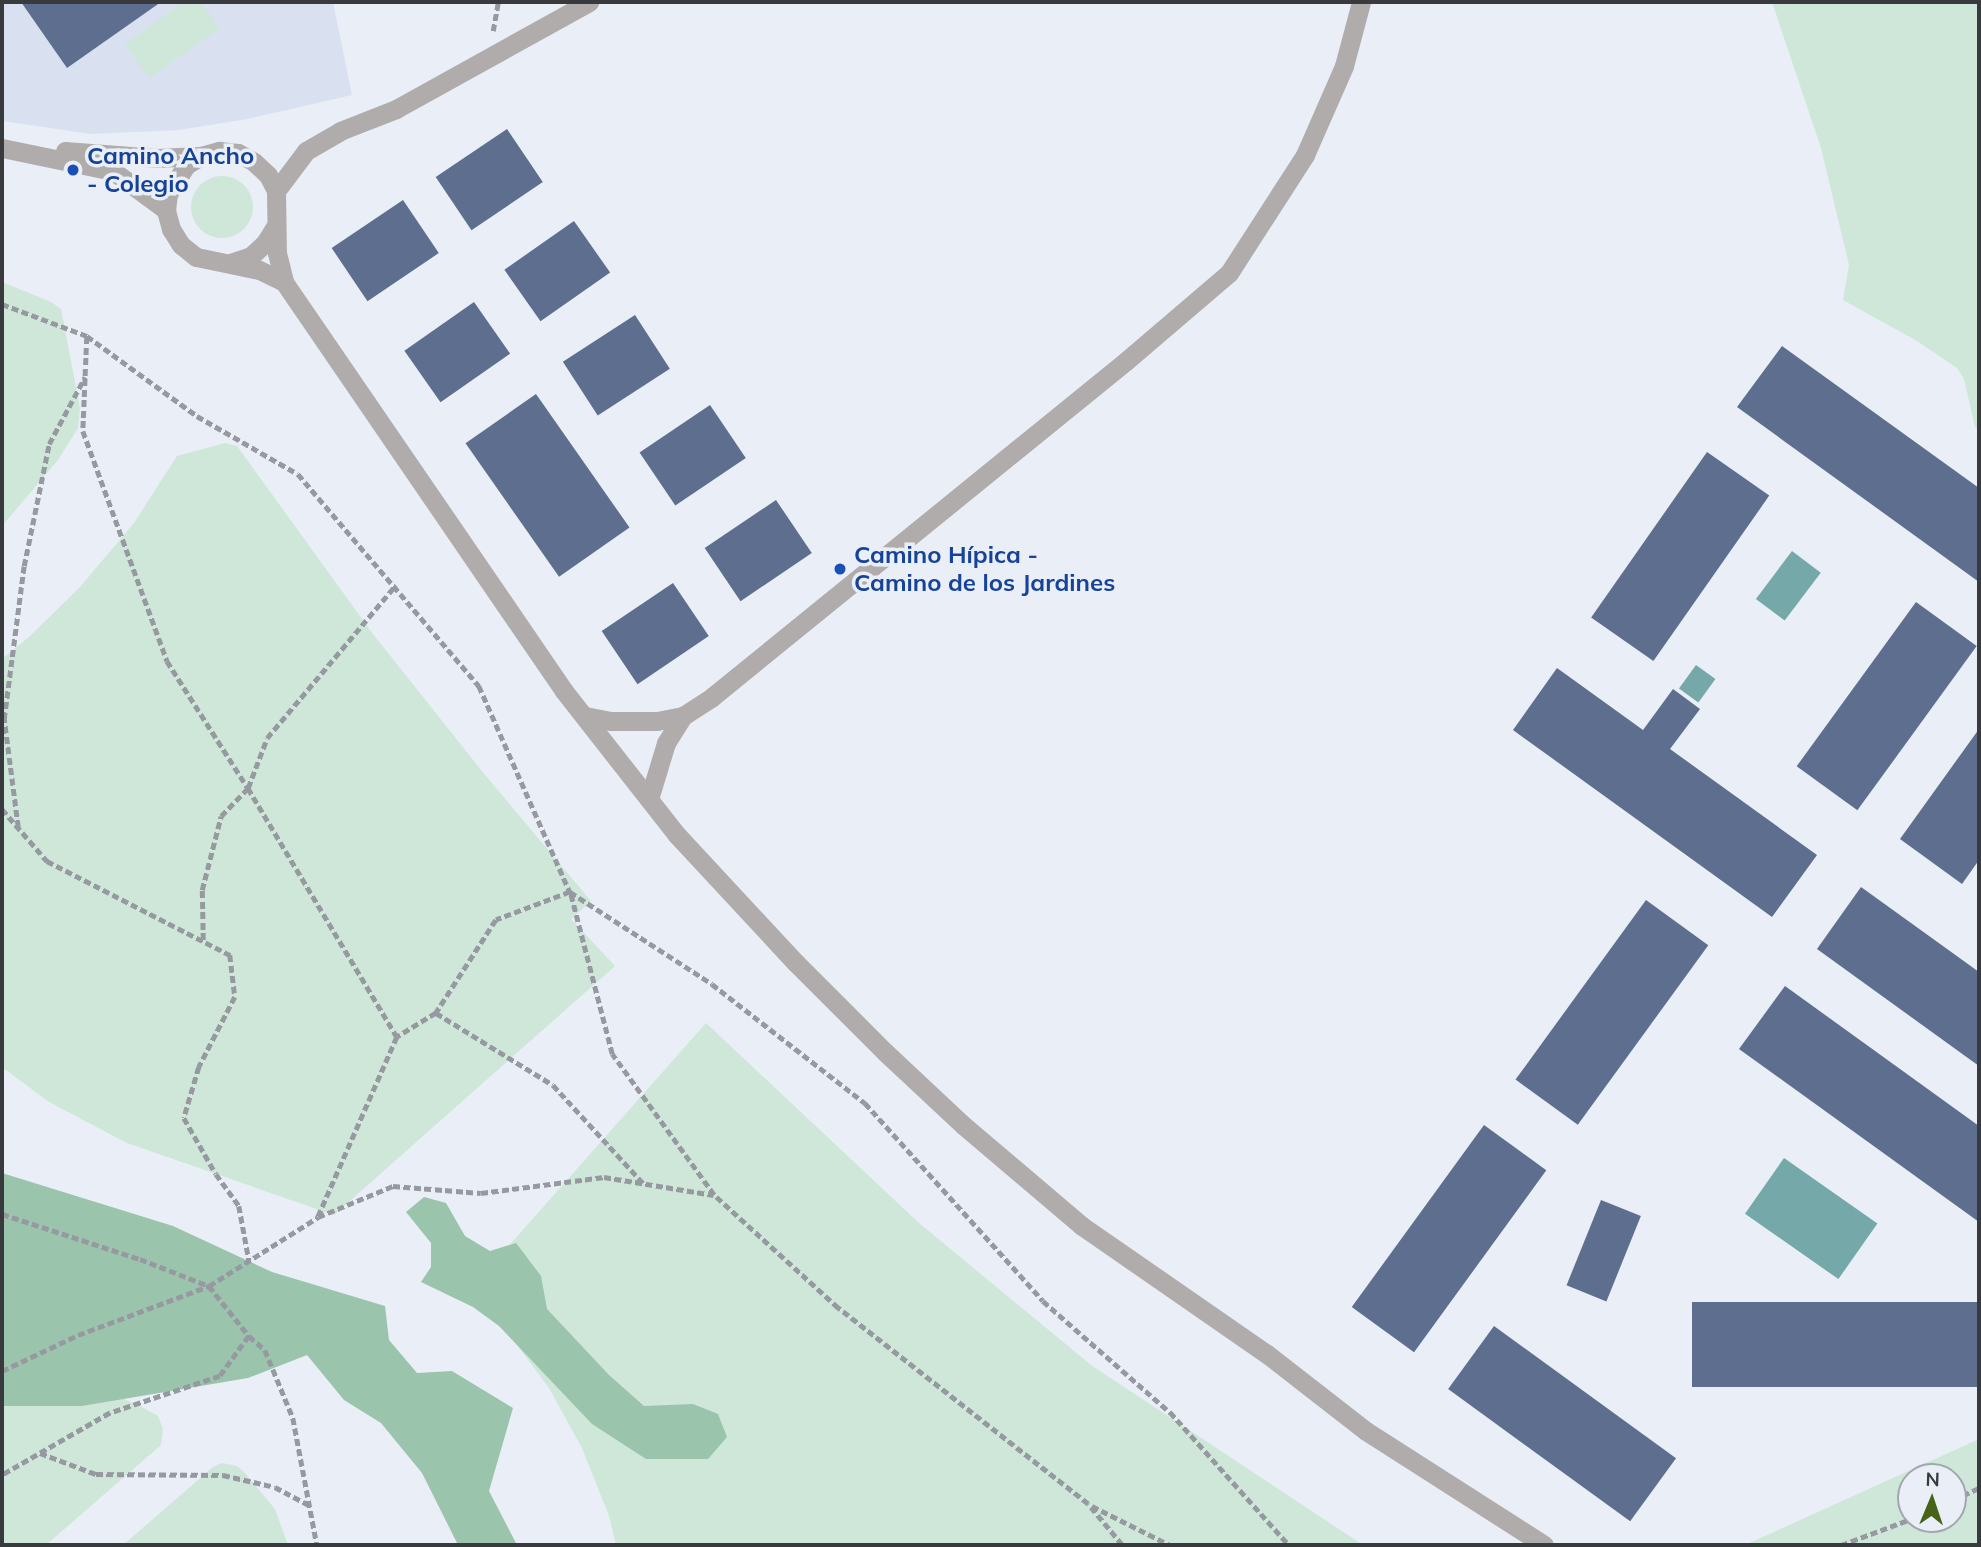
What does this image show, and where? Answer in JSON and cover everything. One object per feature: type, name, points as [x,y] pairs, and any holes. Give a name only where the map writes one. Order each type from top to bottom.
[{"type":"street","points":[[276,191],[306,151],[329,137],[396,108],[589,2]]},
{"type":"street","points":[[649,799],[666,743],[683,716],[712,697],[1126,361],[1229,273],[1306,155],[1344,66],[1361,2]]},
{"type":"street","points":[[2,148],[32,152],[113,171],[166,210]]},
{"type":"street","points":[[32,152],[79,151],[157,158],[201,156],[219,152],[238,153],[261,168],[276,191],[276,253],[284,282],[564,691],[649,799],[736,899],[885,1052],[1082,1226],[1267,1354],[1366,1431],[1544,1545]]},
{"type":"street","points":[[201,156],[186,165],[175,178],[168,194],[166,210],[176,237],[196,257],[214,262],[233,262],[284,282]]},
{"type":"street","points":[[233,262],[251,256],[265,243],[275,227]]},
{"type":"street","points":[[585,716],[634,722],[683,716]]},
{"type":"path","points":[[2,304],[87,336],[197,416],[298,474],[396,585],[479,686],[570,892],[612,1054],[714,1195],[838,1308],[1088,1504],[1170,1545]]},
{"type":"path","points":[[87,336],[83,431],[167,661],[248,788],[397,1037]]},
{"type":"path","points":[[18,828],[4,719],[24,566],[49,444],[86,376]]},
{"type":"path","points":[[203,940],[202,890],[221,816],[248,788],[267,738],[396,585]]},
{"type":"path","points":[[2,808],[47,861],[230,955],[235,997],[199,1067],[184,1118],[216,1174],[239,1206],[249,1261]]},
{"type":"path","points":[[317,1217],[397,1037],[436,1013],[496,920],[570,892]]},
{"type":"path","points":[[570,892],[712,984],[865,1102],[1043,1301],[1170,1412],[1289,1545]]},
{"type":"path","points":[[436,1013],[553,1084],[643,1183]]},
{"type":"path","points":[[2,1371],[78,1335],[209,1286],[317,1217],[393,1186],[481,1193],[604,1177],[714,1195]]},
{"type":"path","points":[[2,1214],[140,1259],[209,1286],[249,1336],[265,1350],[293,1418],[317,1545]]},
{"type":"path","points":[[2,1475],[110,1413],[220,1376],[249,1336]]},
{"type":"path","points":[[40,1453],[96,1474],[223,1475],[275,1487],[310,1506]]},
{"type":"path","points":[[1088,1504],[1122,1545]]},
{"type":"path","points":[[1841,1545],[1897,1523]]},
{"type":"shaded area","points":[[2,2],[333,2],[352,95],[247,119],[179,130],[91,134],[2,121]]},
{"type":"shaded area","points":[[184,2],[201,2],[220,28],[149,78],[125,44]]},
{"type":"shaded area","points":[[1772,2],[1979,2],[1979,430],[1975,427],[1964,379],[1957,368],[1917,341],[1843,300],[1849,265],[1821,148]]},
{"type":"shaded area","points":[[222,176],[234,178],[244,185],[251,195],[251,219],[244,229],[234,236],[222,238],[210,236],[200,229],[193,219],[191,207],[193,195],[200,185],[210,178]]},
{"type":"shaded area","points":[[2,282],[51,302],[61,309],[80,408],[78,428],[58,460],[2,526]]},
{"type":"shaded area","points":[[225,443],[237,446],[373,634],[481,770],[591,901],[571,919],[615,966],[334,1215],[127,1143],[49,1102],[2,1067],[2,659],[29,637],[80,587],[134,523],[177,456]]},
{"type":"shaded area","points":[[1792,551],[1821,573],[1785,621],[1756,599]]},
{"type":"shaded area","points":[[1696,665],[1715,679],[1698,703],[1679,688]]},
{"type":"shaded area","points":[[706,1023],[919,1223],[1091,1365],[1363,1545],[616,1545],[609,1516],[582,1448],[549,1388],[493,1313],[468,1292]]},
{"type":"shaded area","points":[[1784,1158],[1877,1223],[1838,1279],[1745,1214]]},
{"type":"shaded area","points":[[2,1173],[173,1226],[272,1272],[385,1306],[389,1340],[417,1373],[452,1371],[513,1408],[489,1491],[517,1545],[458,1545],[422,1473],[381,1423],[344,1400],[307,1355],[248,1378],[82,1406],[2,1406]]},
{"type":"shaded area","points":[[424,1197],[446,1203],[465,1236],[490,1251],[516,1243],[541,1276],[547,1309],[609,1375],[644,1406],[693,1404],[718,1414],[727,1437],[708,1459],[646,1459],[592,1424],[499,1326],[473,1307],[421,1282],[431,1267],[431,1243],[406,1212]]},
{"type":"shaded area","points":[[2,1353],[88,1383],[142,1407],[158,1416],[163,1429],[161,1445],[46,1545],[2,1545]]},
{"type":"shaded area","points":[[1979,1439],[1979,1545],[1745,1545],[1897,1476],[1897,1533],[1967,1533],[1967,1463],[1926,1463]]},
{"type":"shaded area","points":[[222,1463],[237,1466],[244,1472],[275,1509],[288,1545],[123,1545],[213,1467]]},
{"type":"building","points":[[21,2],[161,2],[67,68]]},
{"type":"building","points":[[507,129],[543,182],[471,230],[436,177]]},
{"type":"building","points":[[403,200],[439,253],[367,301],[332,248]]},
{"type":"building","points":[[574,221],[610,273],[541,321],[504,270]]},
{"type":"building","points":[[474,302],[510,354],[441,402],[404,351]]},
{"type":"building","points":[[635,315],[670,369],[598,416],[563,362]]},
{"type":"building","points":[[1782,346],[1979,488],[1979,582],[1737,407]]},
{"type":"building","points":[[536,394],[629,528],[559,577],[466,443]]},
{"type":"building","points":[[710,405],[746,458],[675,506],[640,453]]},
{"type":"building","points":[[1707,452],[1769,496],[1653,661],[1591,617]]},
{"type":"building","points":[[776,500],[812,553],[740,601],[705,548]]},
{"type":"building","points":[[673,583],[709,636],[637,684],[602,631]]},
{"type":"building","points":[[1916,602],[1977,646],[1857,810],[1797,766]]},
{"type":"building","points":[[1557,668],[1643,730],[1673,689],[1700,709],[1670,749],[1817,855],[1772,917],[1513,730]]},
{"type":"building","points":[[1979,729],[1979,860],[1962,884],[1900,839]]},
{"type":"building","points":[[1861,887],[1979,972],[1979,1066],[1817,949]]},
{"type":"building","points":[[1646,900],[1708,945],[1578,1125],[1516,1080]]},
{"type":"building","points":[[1785,986],[1979,1126],[1979,1222],[1739,1049]]},
{"type":"building","points":[[1484,1125],[1546,1170],[1414,1352],[1352,1307]]},
{"type":"building","points":[[1601,1200],[1641,1216],[1606,1301],[1567,1285]]},
{"type":"building","points":[[1692,1302],[1979,1302],[1979,1387],[1692,1387]]},
{"type":"building","points":[[1494,1326],[1676,1458],[1630,1521],[1448,1389]]},
{"type":"place","name":"Camino Ancho - Colegio","points":[[73,170]]},
{"type":"place","name":"Camino Hípica - Camino de los Jardines","points":[[840,569]]}]
